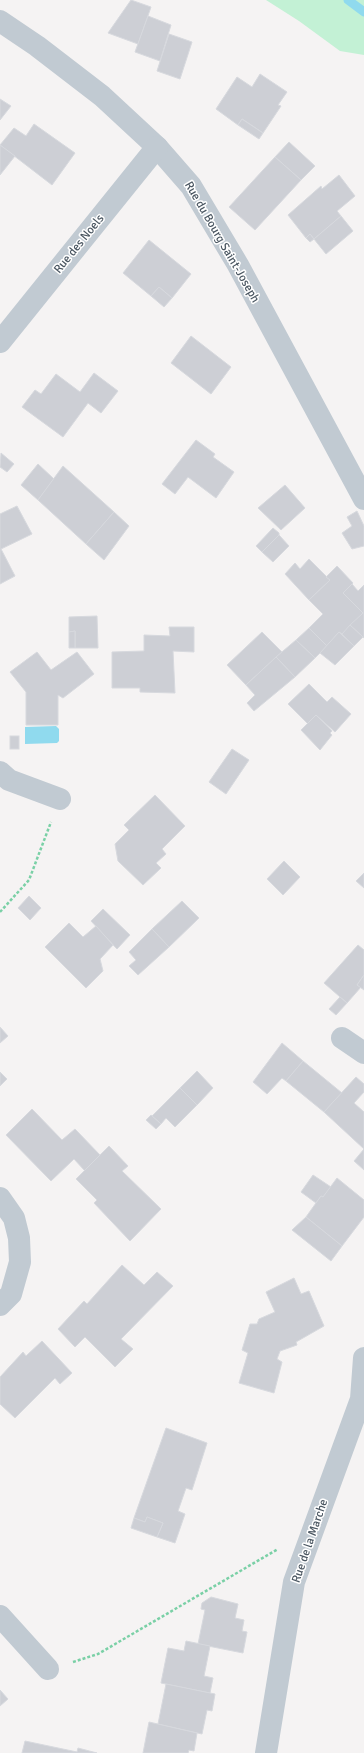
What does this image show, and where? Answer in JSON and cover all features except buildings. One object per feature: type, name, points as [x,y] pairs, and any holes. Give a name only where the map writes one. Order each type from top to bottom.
[{"type":"street","name":"Rue du Bourg Saint-Joseph","points":[[0,21],[37,46],[102,96],[157,147],[191,186],[238,265],[269,326],[319,413],[364,499]]},
{"type":"street","name":"Rue des Noels","points":[[0,342],[157,147]]},
{"type":"street","points":[[0,772],[8,780],[60,799]]},
{"type":"street","points":[[342,1038],[364,1054]]},
{"type":"street","points":[[0,1198],[14,1218],[19,1238],[20,1262],[11,1294],[0,1305]]},
{"type":"street","name":"Rue de la Marche","points":[[266,1753],[294,1582],[361,1399],[364,1358]]},
{"type":"street","points":[[0,1616],[48,1669]]},
{"type":"path","points":[[0,912],[29,880],[60,799]]},
{"type":"path","points":[[48,1669],[98,1654],[278,1550],[307,1548]]},
{"type":"green space","points":[[266,0],[364,0],[364,55],[340,51],[299,21]]},
{"type":"water","points":[[56,726],[59,729],[59,741],[57,743],[25,744],[25,727]]},
{"type":"waterway","points":[[348,0],[364,12]]}]
